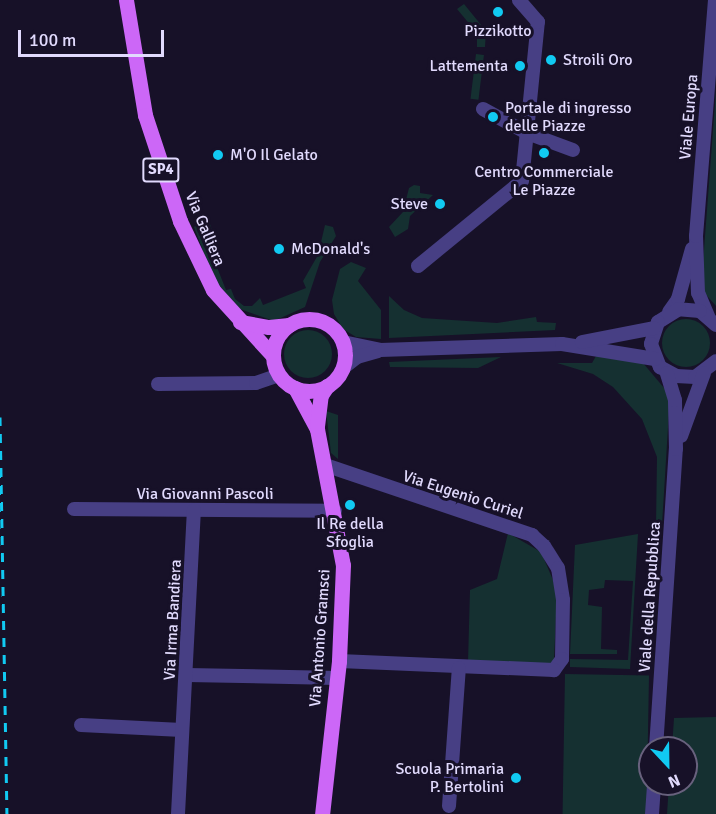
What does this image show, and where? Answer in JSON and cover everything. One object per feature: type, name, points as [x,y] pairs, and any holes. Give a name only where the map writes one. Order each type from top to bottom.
[{"type":"main road","name":"Via Galliera","points":[[126,0],[145,115],[163,176],[204,275],[226,308],[273,356]]},
{"type":"main road","points":[[240,322],[269,327],[289,325],[303,319],[322,321],[335,329],[343,342],[343,368],[327,386],[314,390],[295,388],[279,375],[273,356],[280,333],[289,325]]},
{"type":"main road","name":"Via Antonio Gramsci","points":[[317,429],[321,395],[327,386]]},
{"type":"main road","name":"Via Antonio Gramsci","points":[[295,388],[317,429],[335,511],[343,565],[339,662],[322,814]]},
{"type":"street","points":[[418,266],[522,181],[538,22],[519,0]]},
{"type":"street","name":"Viale Europa","points":[[714,321],[698,293],[696,236],[715,0]]},
{"type":"street","points":[[483,109],[527,133],[573,150]]},
{"type":"street","name":"Viale Europa","points":[[654,328],[678,299],[696,236]]},
{"type":"street","points":[[669,312],[689,308],[714,321]]},
{"type":"street","points":[[343,342],[380,350],[562,344],[627,336],[654,328],[651,344],[655,359],[667,372],[685,378],[704,373],[716,361]]},
{"type":"street","points":[[562,344],[655,359]]},
{"type":"street","points":[[343,368],[357,357],[380,350]]},
{"type":"street","name":"Viale della Repubblica","points":[[657,736],[676,449],[675,400],[667,372]]},
{"type":"street","name":"Viale della Repubblica","points":[[676,449],[704,373]]},
{"type":"street","points":[[158,384],[256,383],[279,375]]},
{"type":"street","name":"Via Eugenio Curiel","points":[[325,465],[529,533],[552,556],[561,581],[563,600],[558,667],[554,670],[339,662]]},
{"type":"street","name":"Via Giovanni Pascoli","points":[[74,509],[335,511]]},
{"type":"street","name":"Via Irma Bandiera","points":[[178,814],[194,510]]},
{"type":"street","points":[[449,806],[459,668]]},
{"type":"street","points":[[187,675],[337,678]]},
{"type":"street","points":[[81,724],[182,730]]},
{"type":"street","points":[[652,814],[653,796]]},
{"type":"green space","points":[[464,4],[486,31],[485,47],[477,47],[477,33],[457,9]]},
{"type":"green space","points":[[476,54],[484,55],[478,100],[471,99]]},
{"type":"green space","points":[[716,91],[716,306],[701,289]]},
{"type":"green space","points":[[414,185],[420,186],[420,193],[433,195],[410,216],[408,229],[395,237],[389,227],[403,212],[409,188]]},
{"type":"green space","points":[[201,221],[210,224],[213,233],[205,237],[226,290],[231,289],[235,299],[244,306],[252,306],[260,298],[263,305],[306,288],[303,281],[318,255],[325,225],[333,227],[336,236],[320,262],[305,307],[274,321],[240,309],[214,280],[194,227]]},
{"type":"green space","points":[[351,262],[366,268],[358,281],[381,310],[381,339],[356,337],[343,329],[334,314],[332,300],[340,269]]},
{"type":"green space","points":[[389,296],[404,310],[422,318],[497,323],[536,317],[537,322],[556,323],[555,330],[389,338]]},
{"type":"green space","points":[[686,319],[703,326],[710,343],[703,360],[686,367],[669,360],[662,343],[669,326]]},
{"type":"green space","points":[[303,330],[313,330],[325,337],[332,349],[332,359],[325,371],[313,378],[303,378],[288,367],[284,359],[284,349],[295,334]]},
{"type":"green space","points":[[596,356],[643,363],[670,395],[662,525],[656,525],[657,457],[642,419],[613,387],[593,374],[557,363],[592,363]]},
{"type":"green space","points":[[501,357],[478,368],[390,367],[389,362]]},
{"type":"green space","points":[[326,411],[338,415],[338,459],[331,453]]},
{"type":"green space","points":[[508,533],[541,552],[553,580],[557,595],[554,660],[550,665],[468,662],[470,590],[497,579]]},
{"type":"green space","points":[[638,534],[630,669],[570,667],[570,659],[628,660],[633,581],[605,580],[604,588],[589,590],[588,605],[602,607],[601,649],[617,650],[617,654],[570,654],[575,545]]},
{"type":"green space","points":[[565,674],[649,675],[648,736],[638,736],[638,796],[647,796],[647,814],[563,814]]},
{"type":"green space","points":[[716,717],[716,814],[667,814],[668,796],[698,796],[698,736],[673,736],[674,718]]},
{"type":"railway","points":[[0,417],[7,814]]},
{"type":"place","name":"Pizzikotto","points":[[498,12]]},
{"type":"place","name":"Stroili Oro","points":[[551,60]]},
{"type":"place","name":"Lattementa","points":[[520,66]]},
{"type":"place","name":"Portale di ingresso delle Piazze","points":[[493,117]]},
{"type":"place","name":"Centro Commerciale Le Piazze","points":[[544,153]]},
{"type":"place","name":"M'O Il Gelato","points":[[218,155]]},
{"type":"place","name":"Steve","points":[[440,204]]},
{"type":"place","name":"McDonald's","points":[[279,249]]},
{"type":"place","name":"Il Re della Sfoglia","points":[[350,505]]},
{"type":"place","name":"Scuola Primaria P. Bertolini","points":[[516,778]]}]
